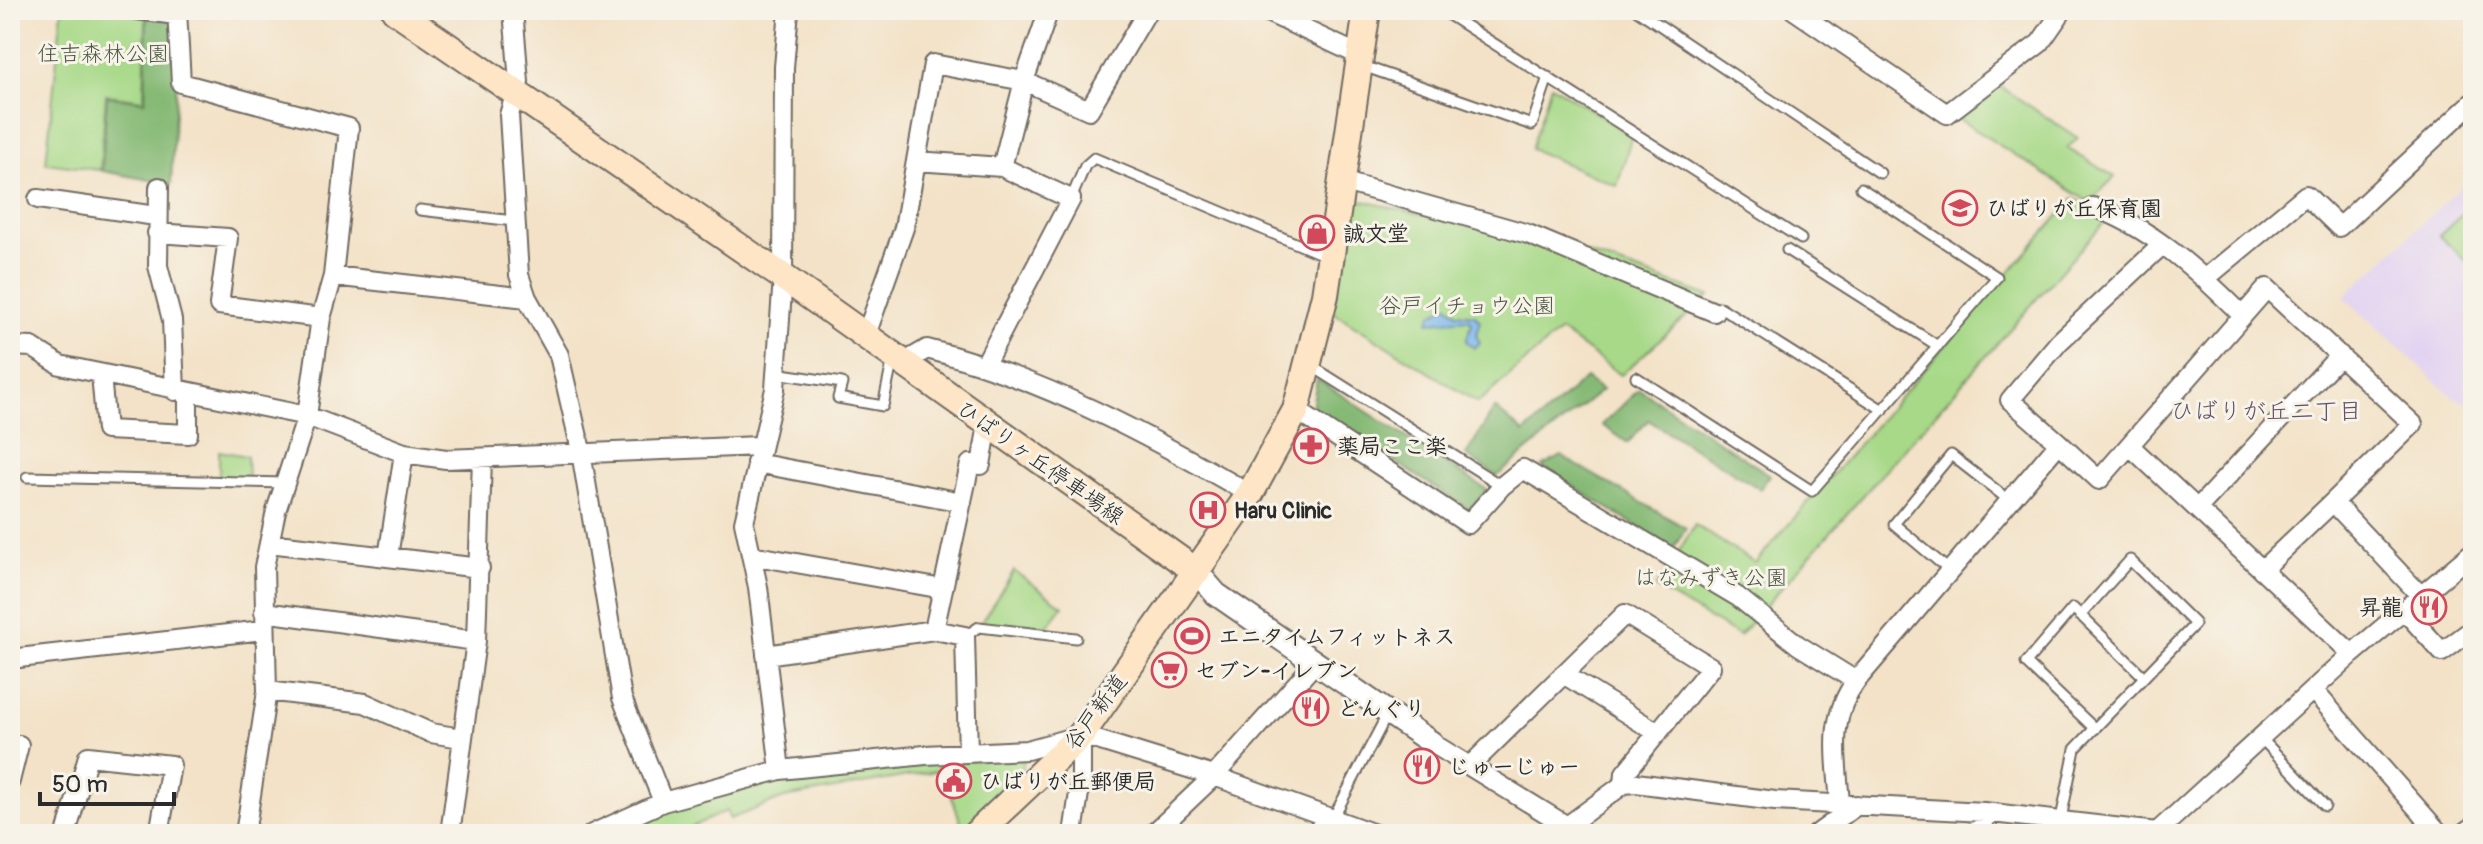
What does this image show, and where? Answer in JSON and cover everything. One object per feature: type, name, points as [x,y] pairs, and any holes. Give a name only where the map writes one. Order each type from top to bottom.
[{"type":"main road","name":"ひばりヶ丘停車場線","points":[[395,10],[866,335],[1197,572]]},
{"type":"main road","points":[[1197,572],[1250,494],[1296,410],[1310,365],[1331,258],[1367,10]]},
{"type":"main road","name":"谷戸新道","points":[[976,834],[1081,735],[1197,572]]},
{"type":"street","points":[[137,10],[177,12],[181,83],[349,128],[333,276],[321,318],[307,416],[285,483],[264,567],[267,691],[245,834]]},
{"type":"street","points":[[513,10],[519,82],[509,115],[519,275],[527,298],[559,355],[581,455],[622,698],[663,802]]},
{"type":"street","points":[[780,770],[766,655],[744,522],[757,455],[775,389],[783,277],[784,67],[789,10]]},
{"type":"street","points":[[1002,167],[1024,81],[1049,10]]},
{"type":"street","points":[[866,335],[904,228],[933,64],[1024,81],[1089,110],[1148,10]]},
{"type":"street","points":[[1263,10],[1361,61]]},
{"type":"street","points":[[1794,10],[1947,114],[2040,43],[2063,10]]},
{"type":"street","points":[[2206,278],[2306,195],[2339,227],[2473,102]]},
{"type":"street","points":[[916,161],[1002,167],[1071,199],[985,364]]},
{"type":"street","points":[[1341,181],[1528,234],[1717,310]]},
{"type":"street","points":[[101,374],[106,430],[188,434],[172,320],[158,266],[159,187]]},
{"type":"street","points":[[38,199],[228,238],[219,305],[321,318]]},
{"type":"street","points":[[2093,207],[2120,216],[2206,278],[2242,315]]},
{"type":"street","points":[[2161,246],[2059,342],[2010,400],[2099,480],[2267,288],[2413,424],[2262,570]]},
{"type":"street","points":[[333,276],[527,298]]},
{"type":"street","points":[[10,346],[32,347],[60,365],[307,416],[404,453],[446,459],[757,455],[962,502]]},
{"type":"street","points":[[898,360],[927,349],[985,364],[1130,428],[1250,494]]},
{"type":"street","points":[[2197,509],[2340,355]]},
{"type":"street","points":[[1296,410],[1468,524],[1502,486],[1523,469],[1738,597],[1798,645],[1856,681]]},
{"type":"street","points":[[934,630],[970,464],[981,465],[988,424]]},
{"type":"street","points":[[1848,805],[1836,719],[1841,700],[2059,443]]},
{"type":"street","points":[[2130,446],[2352,654]]},
{"type":"street","points":[[388,557],[404,453]]},
{"type":"street","points":[[450,834],[476,641],[482,458]]},
{"type":"street","points":[[2333,502],[2421,596]]},
{"type":"street","points":[[269,543],[480,568]]},
{"type":"street","points":[[751,555],[943,589]]},
{"type":"street","points":[[1197,572],[1216,594],[1562,830],[1624,784],[1848,805],[2061,819],[2153,833],[2352,654],[2466,558],[2473,578]]},
{"type":"street","points":[[2404,610],[2442,652],[2473,629]]},
{"type":"street","points":[[1470,766],[1625,614],[1711,667],[1625,773],[1624,784]]},
{"type":"street","points":[[10,659],[264,621],[476,641]]},
{"type":"street","points":[[766,655],[934,630],[965,636],[968,753]]},
{"type":"street","points":[[1153,834],[1214,776],[1315,663]]},
{"type":"street","points":[[1565,675],[1658,733]]},
{"type":"street","points":[[2313,690],[2440,834]]},
{"type":"street","points":[[267,691],[365,703],[431,733],[461,738]]},
{"type":"street","points":[[592,834],[663,802],[780,770],[1027,750],[1081,735],[1214,776],[1375,834]]},
{"type":"street","points":[[1073,834],[1081,779],[1081,735]]},
{"type":"street","points":[[10,781],[19,745]]},
{"type":"street","points":[[66,834],[88,756],[171,765],[159,834]]},
{"type":"street","points":[[1817,834],[1848,805]]},
{"type":"street","points":[[1972,834],[1983,826],[1984,812]]},
{"type":"street","points":[[2463,834],[2473,827]]},
{"type":"lane","points":[[1441,10],[1801,239]]},
{"type":"lane","points":[[1637,10],[1880,173]]},
{"type":"lane","points":[[1361,61],[1532,125],[1548,77]]},
{"type":"lane","points":[[1071,199],[1085,166],[1094,158],[1331,258]]},
{"type":"lane","points":[[1636,377],[1812,491],[1997,277],[1861,188]]},
{"type":"lane","points":[[420,210],[514,221]]},
{"type":"lane","points":[[1787,250],[1938,346]]},
{"type":"lane","points":[[1717,310],[1883,410]]},
{"type":"lane","points":[[776,373],[842,383],[838,398],[883,406],[898,360]]},
{"type":"lane","points":[[1310,365],[1502,486]]},
{"type":"lane","points":[[1950,571],[1894,524],[1951,455],[2010,501]]},
{"type":"lane","points":[[27,477],[285,483]]},
{"type":"lane","points":[[2061,819],[2075,749],[2195,624],[2130,560],[2080,616]]},
{"type":"lane","points":[[2095,729],[2026,663],[2073,608],[2144,677]]},
{"type":"lane","points":[[965,636],[979,627],[1076,638]]},
{"type":"lane","points":[[1308,834],[1328,819],[1389,712]]},
{"type":"lane","points":[[2261,738],[2325,806]]},
{"type":"shaded area","points":[[2473,176],[2473,406],[2452,396],[2344,297]]},
{"type":"green space","name":"住吉森林公園","points":[[62,10],[112,10],[146,16],[144,100],[106,95],[100,170],[46,163]]},
{"type":"green space","points":[[147,16],[180,21],[171,184],[102,171],[107,96],[145,101]]},
{"type":"green space","points":[[1992,81],[2078,138],[2067,148],[2115,177],[2089,202],[1949,113]]},
{"type":"green space","points":[[1551,85],[1632,135],[1617,186],[1531,149]]},
{"type":"green space","name":"谷戸イチョウ公園","points":[[1351,198],[1591,255],[1709,296],[1621,375],[1560,331],[1478,403],[1333,312]]},
{"type":"green space","name":"はなみずき公園","points":[[2074,198],[2108,218],[1739,636],[1656,588],[1695,525],[1755,563]]},
{"type":"green space","points":[[2473,204],[2473,267],[2439,236]]},
{"type":"green space","points":[[1586,378],[1602,390],[1497,476],[1466,455],[1495,408],[1524,433]]},
{"type":"green space","points":[[1317,379],[1487,490],[1470,510],[1312,408]]},
{"type":"green space","points":[[1639,389],[1770,475],[1760,489],[1648,420],[1628,443],[1602,425]]},
{"type":"green space","points":[[219,451],[247,456],[248,480],[219,479]]},
{"type":"green space","points":[[1561,456],[1686,528],[1673,549],[1542,467]]},
{"type":"green space","points":[[1014,571],[1063,606],[1043,632],[980,624]]},
{"type":"green space","points":[[1027,750],[1010,805],[965,834],[942,770],[784,798],[730,819],[726,811],[691,827],[684,834],[644,834],[641,812],[780,770]]},
{"type":"water","points":[[1448,305],[1457,313],[1475,315],[1480,321],[1476,335],[1480,343],[1474,348],[1466,341],[1472,323],[1469,319],[1429,322],[1432,314]]},
{"type":"place","name":"ひばりが丘保育園","points":[[1960,208]]},
{"type":"place","name":"誠文堂","points":[[1317,233]]},
{"type":"place","name":"薬局ここ楽","points":[[1311,446]]},
{"type":"place","name":"Haru Clinic","points":[[1208,510]]},
{"type":"place","name":"昇龍","points":[[2429,607]]},
{"type":"place","name":"エニタイムフィットネス","points":[[1192,636]]},
{"type":"place","name":"セブン-イレブン","points":[[1169,670]]},
{"type":"place","name":"どんぐり","points":[[1311,708]]},
{"type":"place","name":"じゅーじゅー","points":[[1422,766]]},
{"type":"place","name":"ひばりが丘郵便局","points":[[954,781]]},
{"type":"district","name":"ひばりが丘二丁目","points":[[2266,411]]}]
